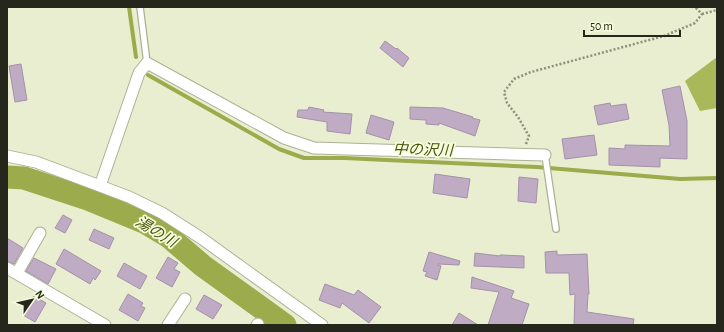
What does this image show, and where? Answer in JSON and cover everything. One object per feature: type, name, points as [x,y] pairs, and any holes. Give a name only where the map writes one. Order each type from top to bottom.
[{"type":"street","points":[[100,186],[138,74],[147,62],[284,138],[314,148],[523,154],[546,159]]},
{"type":"street","points":[[7,156],[36,162],[129,197],[162,213],[201,238],[322,325]]},
{"type":"street","points":[[40,233],[12,270],[105,325]]},
{"type":"street","points":[[168,325],[185,299]]},
{"type":"lane","points":[[140,7],[147,62]]},
{"type":"lane","points":[[546,159],[556,229]]},
{"type":"path","points":[[695,7],[702,14]]},
{"type":"path","points":[[523,154],[529,136],[507,103],[504,92],[514,79],[531,72],[664,36],[695,23],[702,14],[717,10]]},
{"type":"green space","points":[[717,57],[717,108],[700,111],[685,81]]},
{"type":"building","points":[[385,41],[396,49],[397,48],[409,58],[403,67],[380,48]]},
{"type":"building","points":[[21,64],[27,100],[15,102],[9,66]]},
{"type":"building","points":[[680,86],[687,121],[687,159],[660,158],[660,167],[609,165],[609,148],[625,149],[625,145],[670,146],[669,125],[662,90]]},
{"type":"building","points":[[610,103],[611,106],[626,104],[629,119],[598,125],[594,106]]},
{"type":"building","points":[[309,107],[324,110],[323,112],[352,114],[350,134],[327,131],[327,122],[297,117],[298,110],[308,110]]},
{"type":"building","points":[[410,107],[443,108],[480,120],[475,136],[439,123],[439,125],[426,124],[426,120],[410,119]]},
{"type":"building","points":[[371,115],[394,122],[389,140],[366,133]]},
{"type":"building","points":[[594,135],[597,155],[565,159],[562,139]]},
{"type":"building","points":[[435,174],[470,179],[467,198],[433,193]]},
{"type":"building","points":[[519,177],[538,179],[536,203],[518,201]]},
{"type":"building","points":[[63,215],[72,220],[65,233],[55,228]]},
{"type":"building","points":[[94,229],[114,238],[109,249],[89,240]]},
{"type":"building","points":[[7,238],[23,248],[14,264],[7,261]]},
{"type":"building","points":[[64,249],[101,271],[95,280],[93,278],[90,284],[56,264]]},
{"type":"building","points":[[557,251],[557,255],[587,254],[589,294],[587,312],[634,319],[633,325],[574,325],[575,294],[570,295],[569,273],[546,273],[545,252]]},
{"type":"building","points":[[429,252],[460,261],[459,265],[438,264],[441,266],[437,280],[425,276],[427,272],[423,271]]},
{"type":"building","points":[[475,253],[500,256],[524,256],[524,268],[474,266]]},
{"type":"building","points":[[168,257],[178,263],[174,269],[180,272],[172,287],[156,278]]},
{"type":"building","points":[[34,258],[56,269],[48,284],[26,271]]},
{"type":"building","points":[[124,263],[147,276],[140,289],[117,276]]},
{"type":"building","points":[[472,277],[514,291],[511,298],[529,304],[522,325],[488,325],[499,292],[471,288]]},
{"type":"building","points":[[325,284],[354,295],[358,290],[381,307],[369,323],[342,303],[340,308],[319,300]]},
{"type":"building","points":[[128,294],[143,303],[141,306],[145,308],[138,321],[119,310]]},
{"type":"building","points":[[204,295],[222,305],[213,319],[196,309]]},
{"type":"building","points":[[34,296],[46,303],[35,322],[23,315]]},
{"type":"building","points":[[459,313],[478,325],[452,325]]},
{"type":"waterway","name":"中の沢川","points":[[129,7],[136,57]]},
{"type":"waterway","name":"中の沢川","points":[[148,75],[279,149],[304,158],[344,158],[537,167],[680,179],[717,178]]},
{"type":"waterway","name":"湯の川","points":[[7,177],[24,178],[88,199],[144,222],[169,237],[203,266],[285,325]]}]
